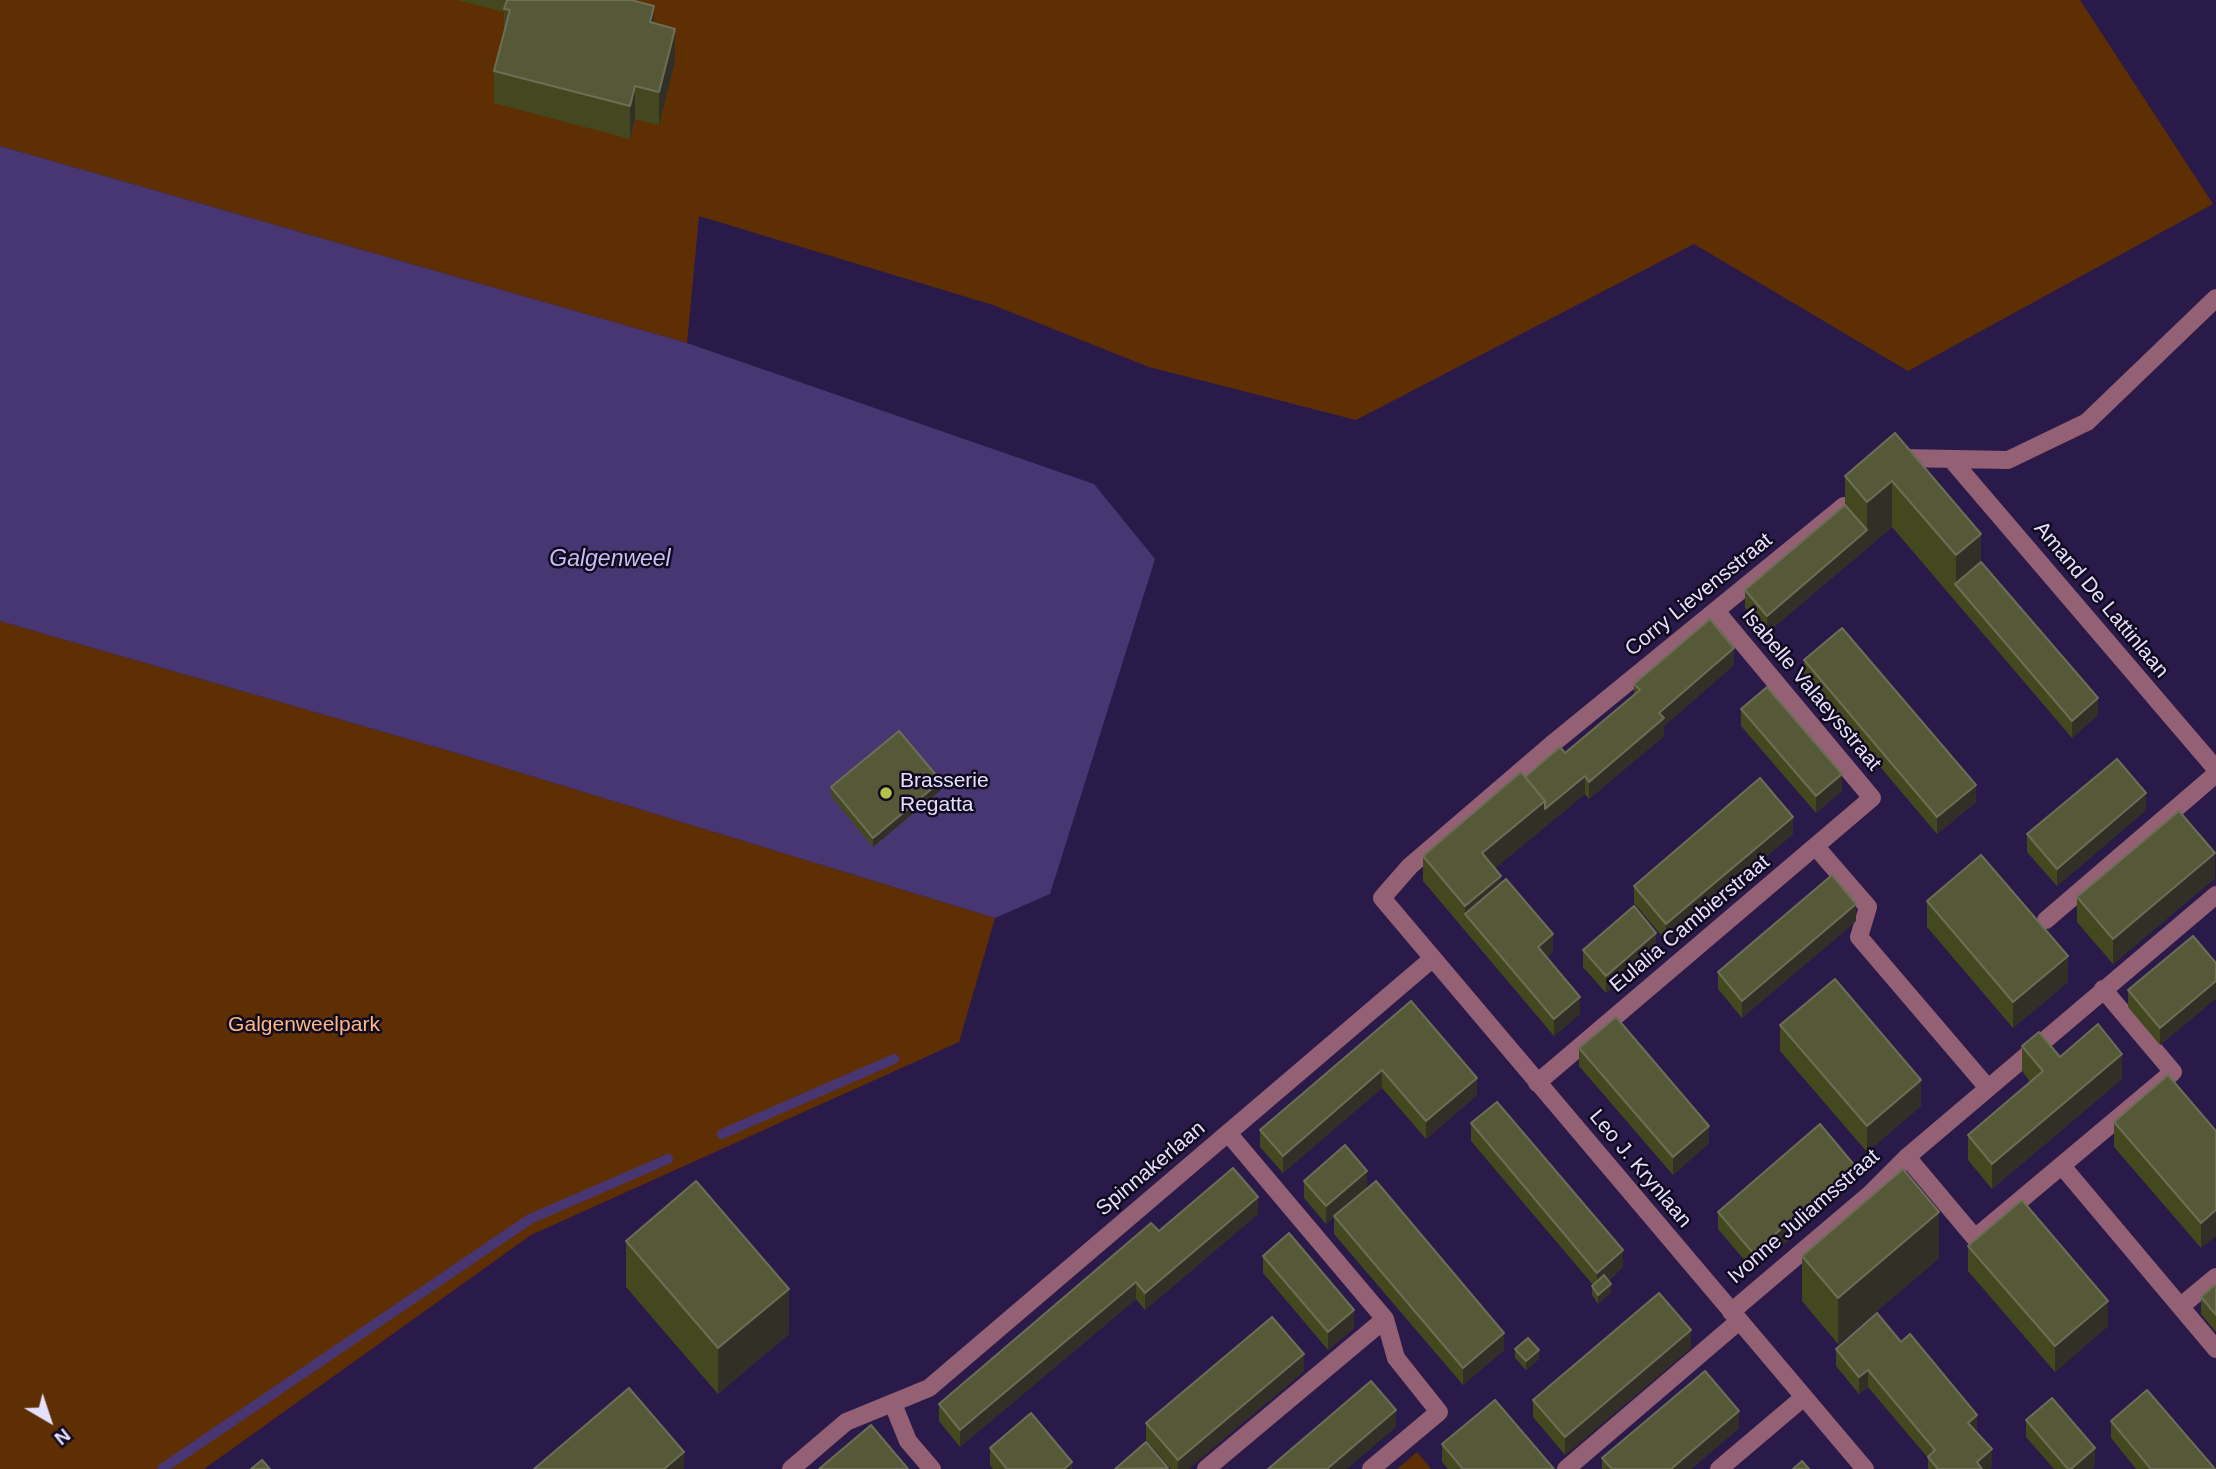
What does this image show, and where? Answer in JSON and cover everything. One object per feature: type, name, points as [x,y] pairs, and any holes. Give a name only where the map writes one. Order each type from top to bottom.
[{"type":"street","points":[[1882,475],[1902,458],[2008,460],[2087,422],[2216,298]]},
{"type":"street","name":"Amand De Lattinlaan","points":[[1951,459],[2216,772]]},
{"type":"street","name":"Corry Lievensstraat","points":[[1382,898],[1410,866],[1551,746],[1861,492]]},
{"type":"street","name":"Isabelle Valaeysstraat","points":[[1716,611],[1872,798]]},
{"type":"street","points":[[2046,920],[2216,772]]},
{"type":"street","name":"Eulalia Cambierstraat","points":[[1537,1083],[1872,798]]},
{"type":"street","points":[[1816,847],[1868,907],[1859,937],[1988,1088]]},
{"type":"street","name":"Ivonne Juliamsstraat","points":[[1566,1469],[1870,1194],[1907,1157],[2216,895]]},
{"type":"street","name":"Leo J. Krynlaan","points":[[1382,898],[1866,1469]]},
{"type":"street","name":"Spinnakerlaan","points":[[791,1469],[846,1422],[929,1388],[1432,960]]},
{"type":"street","points":[[1907,1157],[1975,1238],[2173,1072],[2103,989]]},
{"type":"street","points":[[1228,1133],[1385,1319],[1396,1358],[1439,1412],[1371,1469]]},
{"type":"street","points":[[2062,1166],[2216,1349]]},
{"type":"street","points":[[2181,1307],[2216,1277]]},
{"type":"street","points":[[1206,1469],[1385,1319]]},
{"type":"street","points":[[1719,1469],[1804,1397]]},
{"type":"street","points":[[892,1404],[908,1441],[932,1469]]},
{"type":"green space","points":[[0,0],[2080,0],[2213,204],[1908,371],[1694,244],[1356,420],[1149,367],[993,305],[699,216],[687,343],[0,146]]},
{"type":"green space","name":"Galgenweelpark","points":[[0,621],[453,752],[995,918],[959,1042],[531,1235],[204,1469],[0,1469]]},
{"type":"green space","points":[[1417,1452],[1431,1469],[1397,1469]]},
{"type":"water","name":"Galgenweel","points":[[0,146],[687,343],[1094,484],[1155,559],[1050,894],[995,918],[453,752],[0,621]]},
{"type":"building","points":[[507,0],[631,0],[654,6],[650,22],[675,29],[659,92],[635,86],[630,106],[494,71],[510,10],[504,9]]},
{"type":"building","points":[[1895,433],[1981,534],[1956,555],[1892,481],[1867,502],[1845,476]]},
{"type":"building","points":[[1845,505],[1867,530],[1767,616],[1745,590]]},
{"type":"building","points":[[1981,562],[2098,698],[2072,721],[1955,584]]},
{"type":"building","points":[[1710,619],[1734,648],[1659,713],[1664,718],[1589,782],[1585,776],[1545,809],[1545,801],[1525,777],[1560,747],[1565,753],[1640,690],[1634,684]]},
{"type":"building","points":[[1842,628],[1976,785],[1937,817],[1804,660]]},
{"type":"building","points":[[1767,687],[1842,774],[1816,796],[1741,709]]},
{"type":"building","name":"Brasserie Regatta","points":[[899,731],[941,781],[873,838],[831,787]]},
{"type":"building","points":[[2117,759],[2146,793],[2057,869],[2027,834]]},
{"type":"building","points":[[1521,772],[1545,801],[1482,853],[1501,876],[1465,906],[1423,856]]},
{"type":"building","points":[[1760,778],[1793,817],[1666,924],[1634,886]]},
{"type":"building","points":[[2179,811],[2215,853],[2113,939],[2077,897]]},
{"type":"building","points":[[1981,855],[2068,956],[2013,1002],[1927,901]]},
{"type":"building","points":[[1832,875],[1856,904],[1742,1001],[1718,972]]},
{"type":"building","points":[[1506,879],[1553,934],[1538,947],[1580,997],[1554,1019],[1465,914]]},
{"type":"building","points":[[1634,906],[1656,933],[1606,976],[1583,950]]},
{"type":"building","points":[[2193,936],[2216,963],[2216,981],[2160,1028],[2128,990]]},
{"type":"building","points":[[1835,979],[1921,1080],[1867,1126],[1780,1025]]},
{"type":"building","points":[[1411,1001],[1477,1078],[1426,1121],[1382,1070],[1283,1156],[1260,1130]]},
{"type":"building","points":[[1616,1017],[1709,1126],[1673,1157],[1579,1048]]},
{"type":"building","points":[[2098,1024],[2122,1054],[1992,1164],[1968,1135],[2043,1071],[2022,1046],[2039,1032],[2060,1057]]},
{"type":"building","points":[[2168,1075],[2216,1131],[2216,1210],[2201,1223],[2114,1122]]},
{"type":"building","points":[[1497,1102],[1623,1250],[1597,1273],[1471,1123]]},
{"type":"building","points":[[1820,1124],[1855,1166],[1753,1253],[1718,1212]]},
{"type":"building","points":[[1345,1145],[1367,1171],[1326,1206],[1304,1181]]},
{"type":"building","points":[[1233,1168],[1258,1197],[1145,1293],[1136,1282],[960,1430],[939,1404],[1151,1223],[1159,1231]]},
{"type":"building","points":[[1903,1169],[1939,1212],[1838,1298],[1802,1256]]},
{"type":"building","points":[[696,1181],[789,1289],[718,1348],[626,1241]]},
{"type":"building","points":[[1376,1181],[1504,1333],[1463,1368],[1334,1216]]},
{"type":"building","points":[[2022,1200],[2108,1301],[2055,1346],[1968,1246]]},
{"type":"building","points":[[1289,1233],[1354,1310],[1328,1332],[1263,1256]]},
{"type":"building","points":[[1604,1275],[1611,1284],[1598,1295],[1592,1286]]},
{"type":"building","points":[[2216,1284],[2216,1315],[2201,1297]]},
{"type":"building","points":[[1659,1293],[1691,1330],[1565,1437],[1533,1400]]},
{"type":"building","points":[[1877,1313],[1901,1342],[1910,1334],[1977,1415],[1968,1423],[1992,1449],[1977,1462],[1982,1469],[1938,1469],[1928,1457],[1935,1450],[1868,1370],[1859,1377],[1836,1349]]},
{"type":"building","points":[[1272,1317],[1304,1354],[1178,1460],[1146,1423]]},
{"type":"building","points":[[1528,1338],[1539,1350],[1526,1361],[1515,1349]]},
{"type":"building","points":[[1705,1371],[1739,1411],[1671,1469],[1612,1469],[1602,1458]]},
{"type":"building","points":[[1371,1381],[1396,1410],[1327,1469],[1268,1469]]},
{"type":"building","points":[[629,1388],[684,1452],[664,1469],[534,1469]]},
{"type":"building","points":[[2147,1390],[2215,1469],[2151,1469],[2111,1421]]},
{"type":"building","points":[[2052,1398],[2095,1448],[2071,1469],[2068,1469],[2026,1420]]},
{"type":"building","points":[[1495,1400],[1554,1469],[1463,1469],[1442,1444]]},
{"type":"building","points":[[1031,1413],[1072,1462],[1064,1469],[1007,1469],[990,1448]]},
{"type":"building","points":[[871,1425],[908,1469],[819,1469]]},
{"type":"building","points":[[1146,1442],[1168,1468],[1115,1469]]},
{"type":"building","points":[[262,1460],[270,1469],[251,1469]]},
{"type":"building","points":[[1802,1461],[1809,1469],[1793,1469]]},
{"type":"waterway","points":[[722,1134],[894,1059]]},
{"type":"waterway","points":[[162,1469],[530,1219],[668,1159]]},
{"type":"place","name":"Brasserie Regatta","points":[[886,793]]}]
